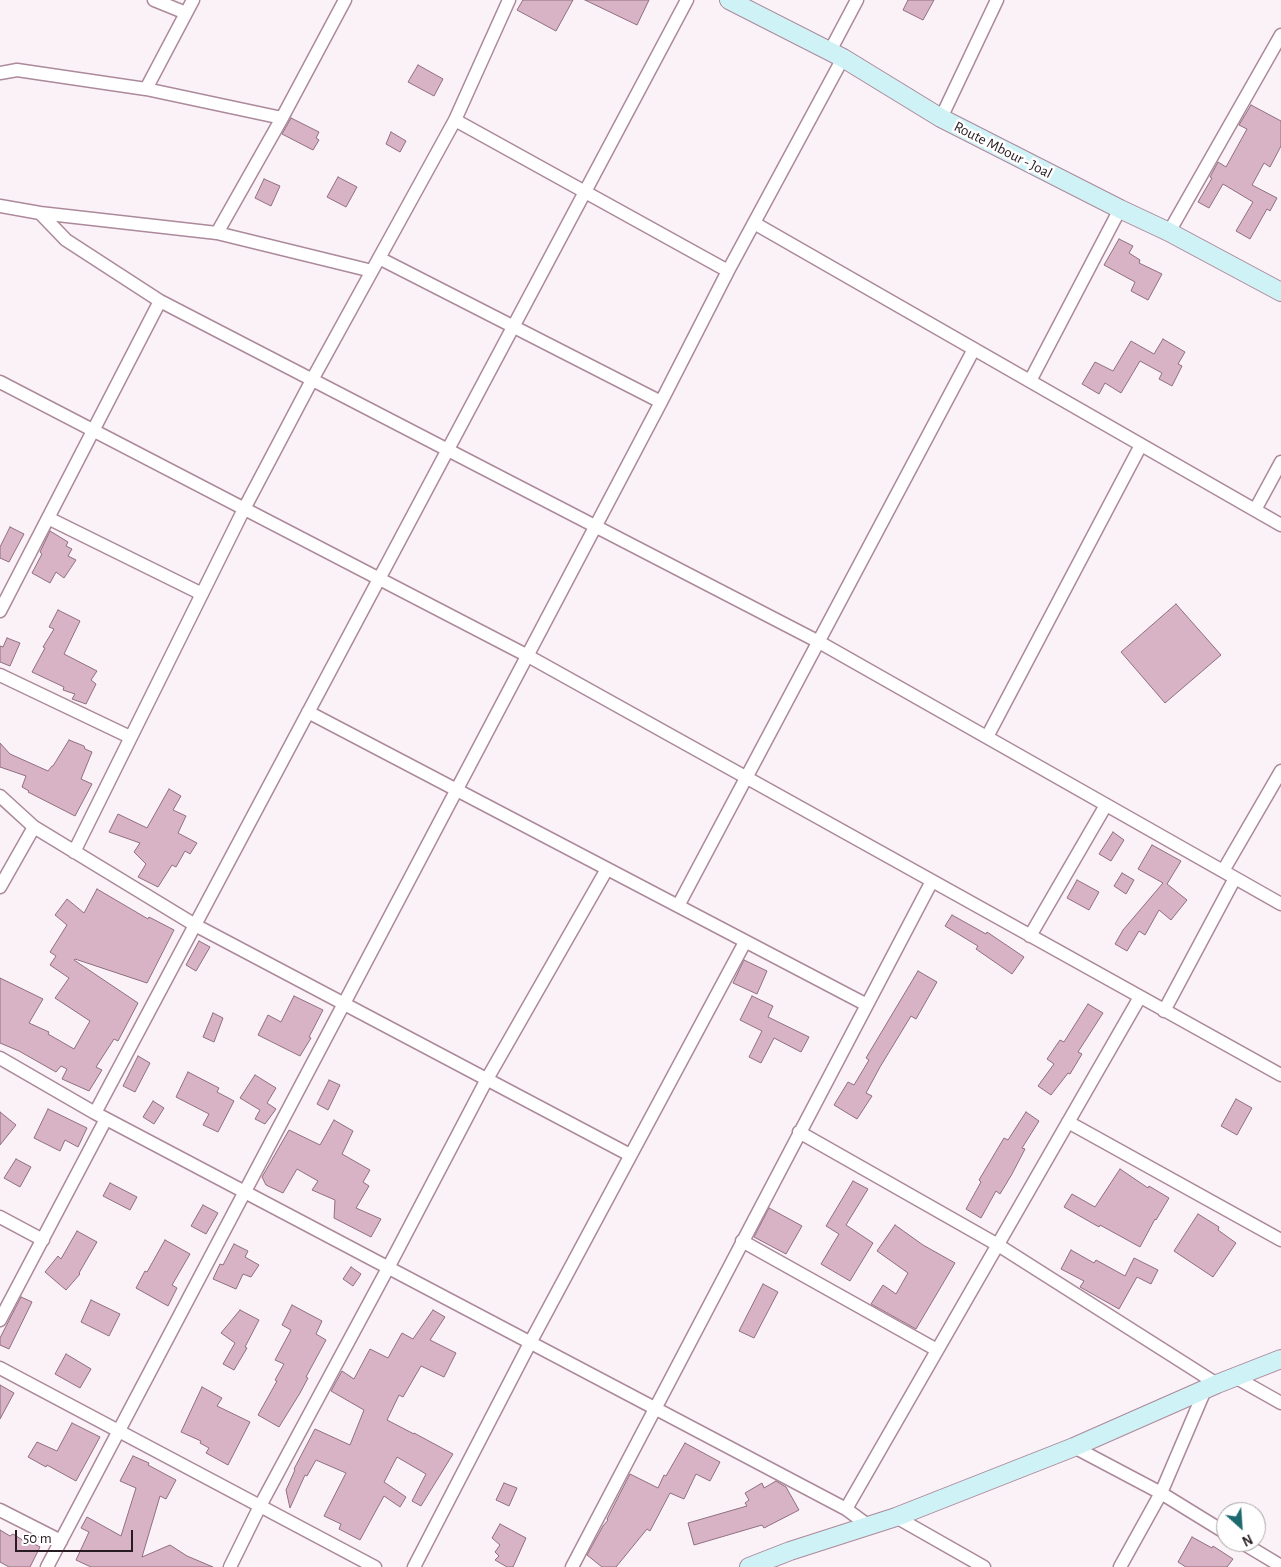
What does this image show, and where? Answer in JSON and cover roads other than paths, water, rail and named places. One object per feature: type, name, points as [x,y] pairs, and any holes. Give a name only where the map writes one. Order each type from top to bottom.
[{"type":"main road","name":"Route Mbour - Joal","points":[[729,0],[837,54],[941,118],[1169,232],[1281,292]]},
{"type":"main road","points":[[749,1567],[790,1551],[896,1517],[1074,1447],[1211,1387],[1281,1359]]},
{"type":"street","points":[[154,0],[186,13]]},
{"type":"street","points":[[146,89],[193,0]]},
{"type":"street","points":[[217,233],[282,118],[345,0]]},
{"type":"street","points":[[74,852],[244,509],[312,380],[455,120],[510,0]]},
{"type":"street","points":[[95,1113],[687,0]]},
{"type":"street","points":[[47,1567],[528,656],[754,223],[837,54],[857,0]]},
{"type":"street","points":[[941,118],[997,0]]},
{"type":"street","points":[[1169,232],[1281,35]]},
{"type":"street","points":[[0,73],[17,70],[146,89],[282,118]]},
{"type":"street","points":[[455,120],[728,271]]},
{"type":"street","points":[[0,206],[40,213],[217,233],[372,271]]},
{"type":"street","points":[[1030,381],[1120,209]]},
{"type":"street","points":[[40,213],[66,240],[160,301],[819,642],[1281,904]]},
{"type":"street","points":[[754,223],[1281,524]]},
{"type":"street","points":[[379,258],[661,402]]},
{"type":"street","points":[[0,611],[160,301]]},
{"type":"street","points":[[678,906],[974,349]]},
{"type":"street","points":[[0,382],[528,656],[1281,1075]]},
{"type":"street","points":[[987,737],[1141,444]]},
{"type":"street","points":[[1255,510],[1281,462]]},
{"type":"street","points":[[48,518],[202,594]]},
{"type":"street","points":[[0,675],[130,737]]},
{"type":"street","points":[[308,712],[867,1006]]},
{"type":"street","points":[[1164,1010],[1281,771]]},
{"type":"street","points":[[0,796],[34,827],[195,925],[630,1155]]},
{"type":"street","points":[[1030,936],[1106,805]]},
{"type":"street","points":[[0,887],[34,827]]},
{"type":"street","points":[[230,1567],[260,1506],[487,1079],[607,869]]},
{"type":"street","points":[[572,1567],[932,881]]},
{"type":"street","points":[[414,1567],[530,1343],[745,942]]},
{"type":"street","points":[[846,1509],[1140,997]]},
{"type":"street","points":[[0,1058],[106,1120],[846,1509],[869,1526]]},
{"type":"street","points":[[0,1320],[106,1120]]},
{"type":"street","points":[[1068,1122],[1281,1240]]},
{"type":"street","points":[[800,1132],[998,1245],[1211,1387],[1161,1493],[1120,1567]]},
{"type":"street","points":[[0,1217],[43,1240]]},
{"type":"street","points":[[742,1241],[937,1350]]},
{"type":"street","points":[[0,1368],[375,1567]]},
{"type":"street","points":[[1235,1377],[1281,1403]]},
{"type":"street","points":[[1074,1447],[1161,1493],[1216,1527]]},
{"type":"street","points":[[0,1510],[61,1541]]},
{"type":"street","points":[[896,1517],[984,1567]]},
{"type":"street","points":[[781,1567],[790,1551]]},
{"type":"street","points":[[1257,1552],[1280,1566]]},
{"type":"street","points":[[958,1567],[965,1555]]}]
